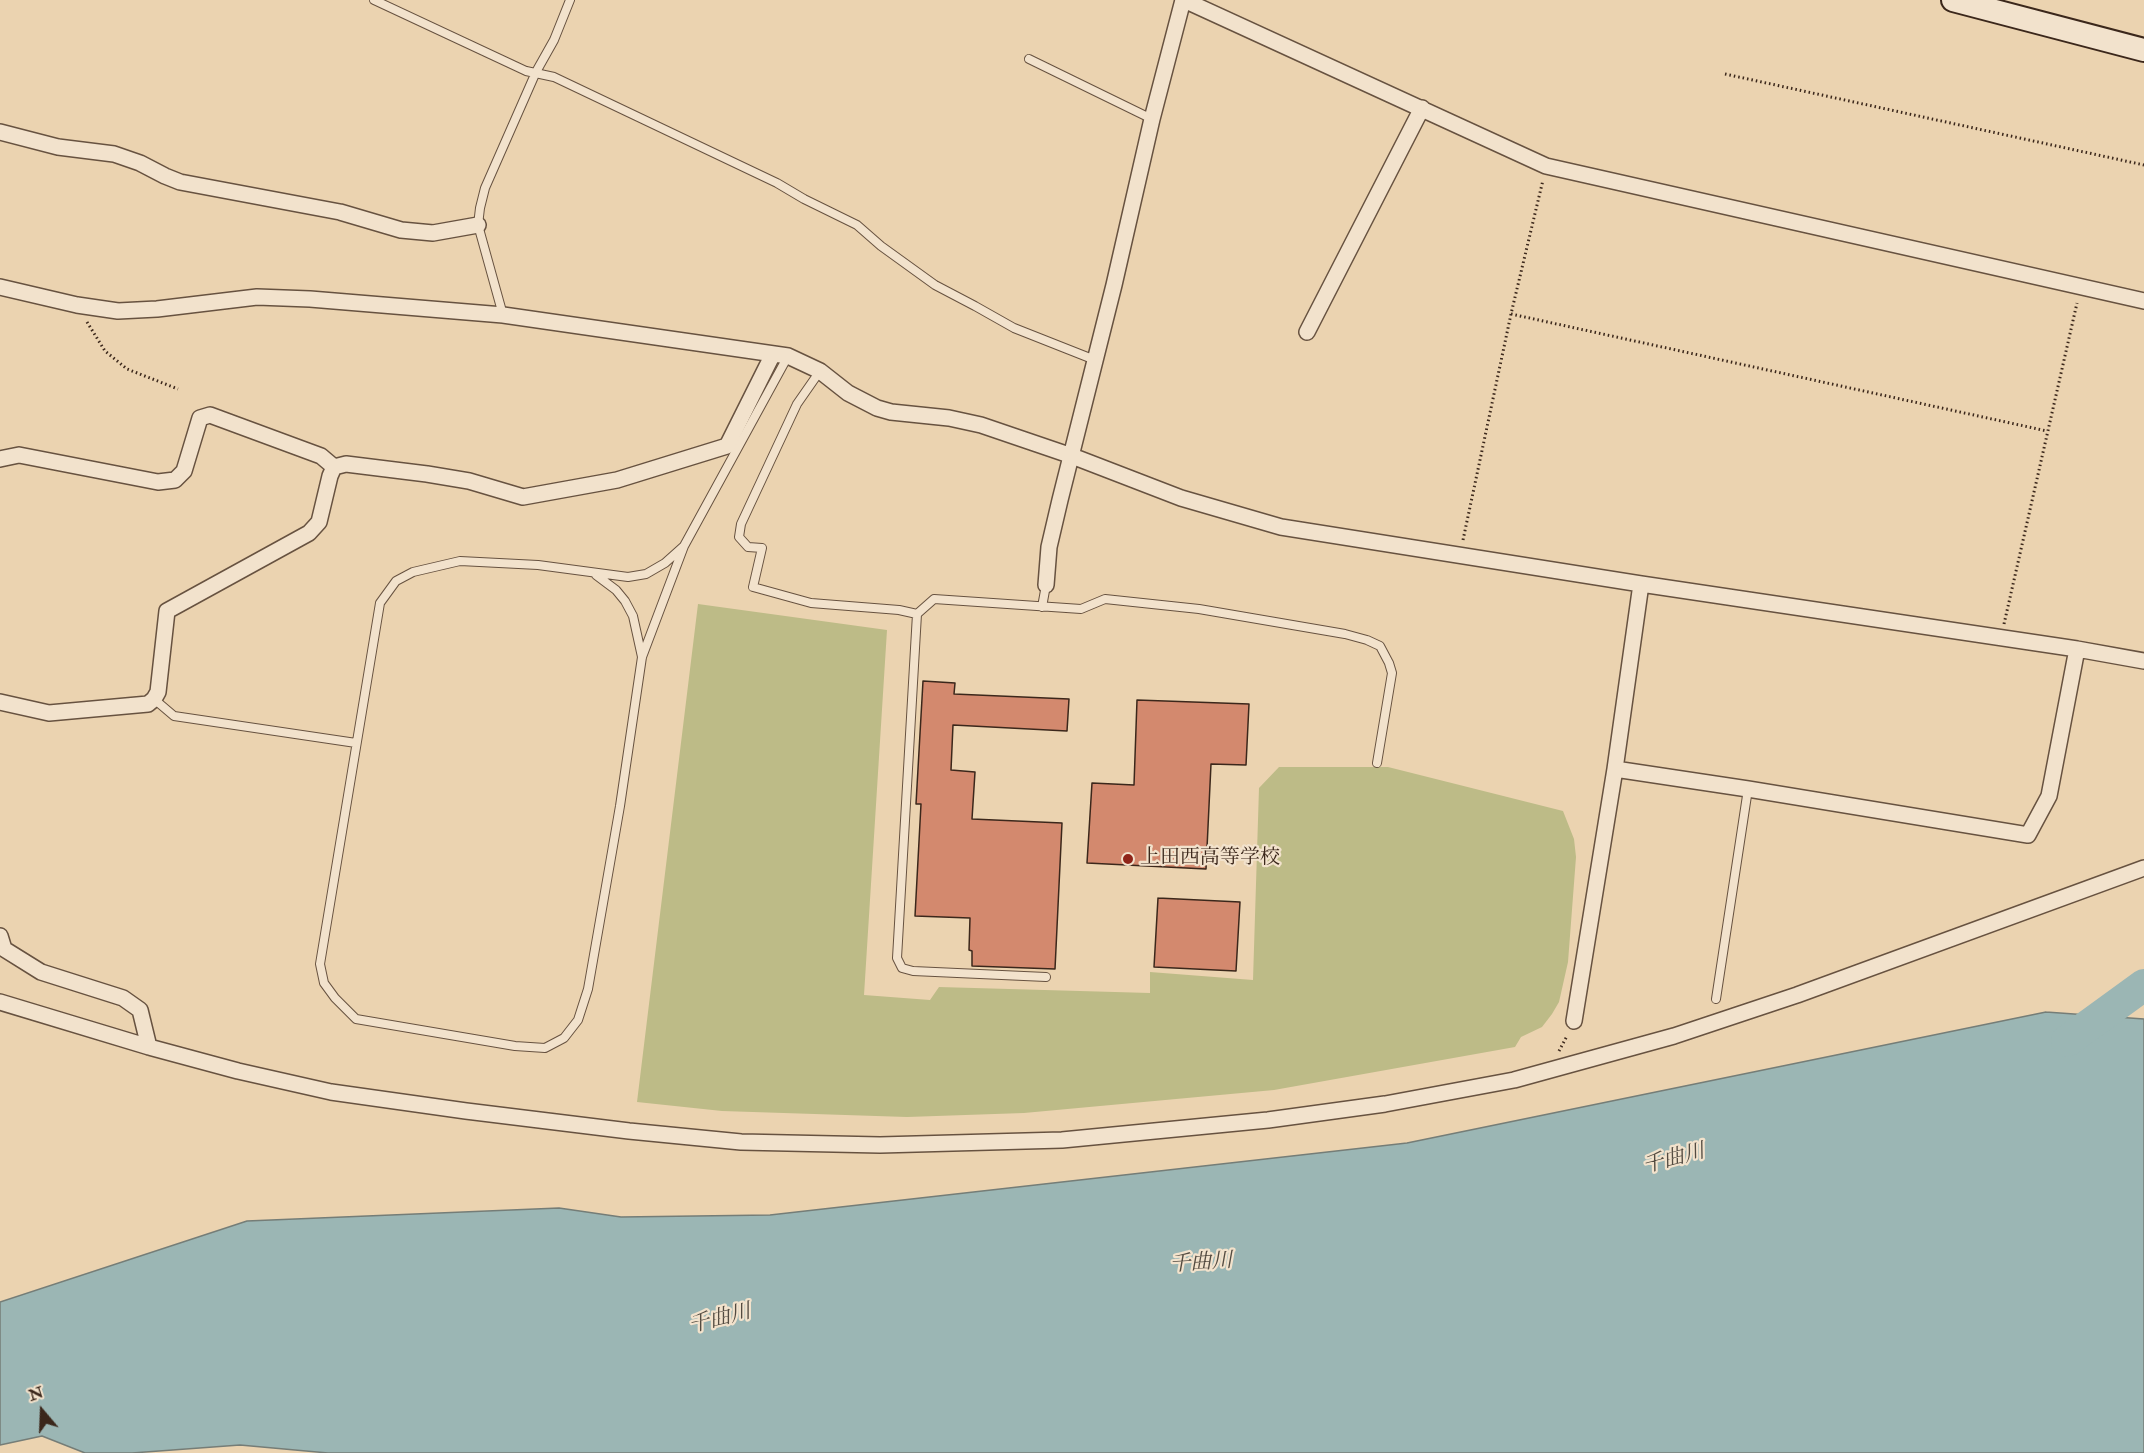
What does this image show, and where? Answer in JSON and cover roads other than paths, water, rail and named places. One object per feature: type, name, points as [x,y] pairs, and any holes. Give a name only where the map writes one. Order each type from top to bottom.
[{"type":"street","points":[[1046,585],[1049,547],[1152,119],[1184,0],[1546,166],[2144,301]]},
{"type":"street","points":[[1953,0],[2144,50]]},
{"type":"street","points":[[1307,332],[1422,108]]},
{"type":"street","points":[[0,132],[58,147],[114,154],[140,162],[180,182],[340,212],[400,230],[433,233],[478,225]]},
{"type":"street","points":[[0,287],[77,305],[118,311],[158,309],[257,297],[503,315],[781,355],[820,371],[848,393],[877,408],[981,425],[1072,456],[1181,498],[1281,527],[2144,661]]},
{"type":"street","points":[[334,467],[346,464],[427,474],[469,481],[523,497],[617,480],[727,446],[781,355]]},
{"type":"street","points":[[0,459],[19,455],[158,482],[175,480],[184,471],[200,418],[210,415],[321,456],[334,467]]},
{"type":"street","points":[[0,702],[50,713],[148,704],[158,692],[167,611],[309,533],[319,522],[334,467]]},
{"type":"street","points":[[1574,1021],[1616,769],[1641,584]]},
{"type":"street","points":[[1616,769],[2028,835],[2049,796],[2077,649]]},
{"type":"street","points":[[0,1002],[238,1071],[331,1092],[454,1109],[629,1131],[741,1142],[880,1145],[1062,1140],[1268,1120],[1384,1104],[1514,1080],[1674,1036],[1797,995],[2144,868]]},
{"type":"street","points":[[0,936],[4,949],[41,972],[123,998],[140,1010],[149,1047]]},
{"type":"lane","points":[[374,0],[526,71],[554,77],[777,183],[857,225],[881,246],[935,285],[1014,328],[1095,360]]},
{"type":"lane","points":[[503,315],[478,225],[485,188],[537,72],[554,40],[570,0]]},
{"type":"lane","points":[[1029,59],[1152,119]]},
{"type":"lane","points":[[684,546],[665,563],[646,574],[628,577],[538,565],[460,561],[413,572],[396,581],[380,603],[320,964],[324,983],[356,1019],[515,1046],[545,1048],[564,1038],[578,1020],[588,989],[642,657],[684,546],[781,355]]},
{"type":"lane","points":[[820,371],[797,404],[741,524],[739,537],[748,547],[762,548],[753,587],[811,603],[917,614]]},
{"type":"lane","points":[[594,574],[616,590],[625,601],[633,616],[642,657]]},
{"type":"lane","points":[[1042,607],[1046,585]]},
{"type":"lane","points":[[1046,977],[913,971],[902,968],[897,958],[917,614],[934,599],[1081,609],[1105,599],[1199,609],[1345,634],[1367,640],[1380,646],[1392,673],[1377,763]]},
{"type":"lane","points":[[154,699],[174,716],[356,743]]},
{"type":"lane","points":[[1716,999],[1748,789]]},
{"type":"water","points":[[2046,1012],[2144,1019],[2144,1453],[328,1453],[240,1445],[132,1453],[85,1453],[42,1436],[0,1445],[0,1302],[247,1221],[559,1208],[621,1217],[770,1215],[1407,1143]]},
{"type":"waterway","name":"千曲川","points":[[2067,1041],[2144,985]]},
{"type":"place","name":"上田西高等学校","points":[[1128,859]]}]
